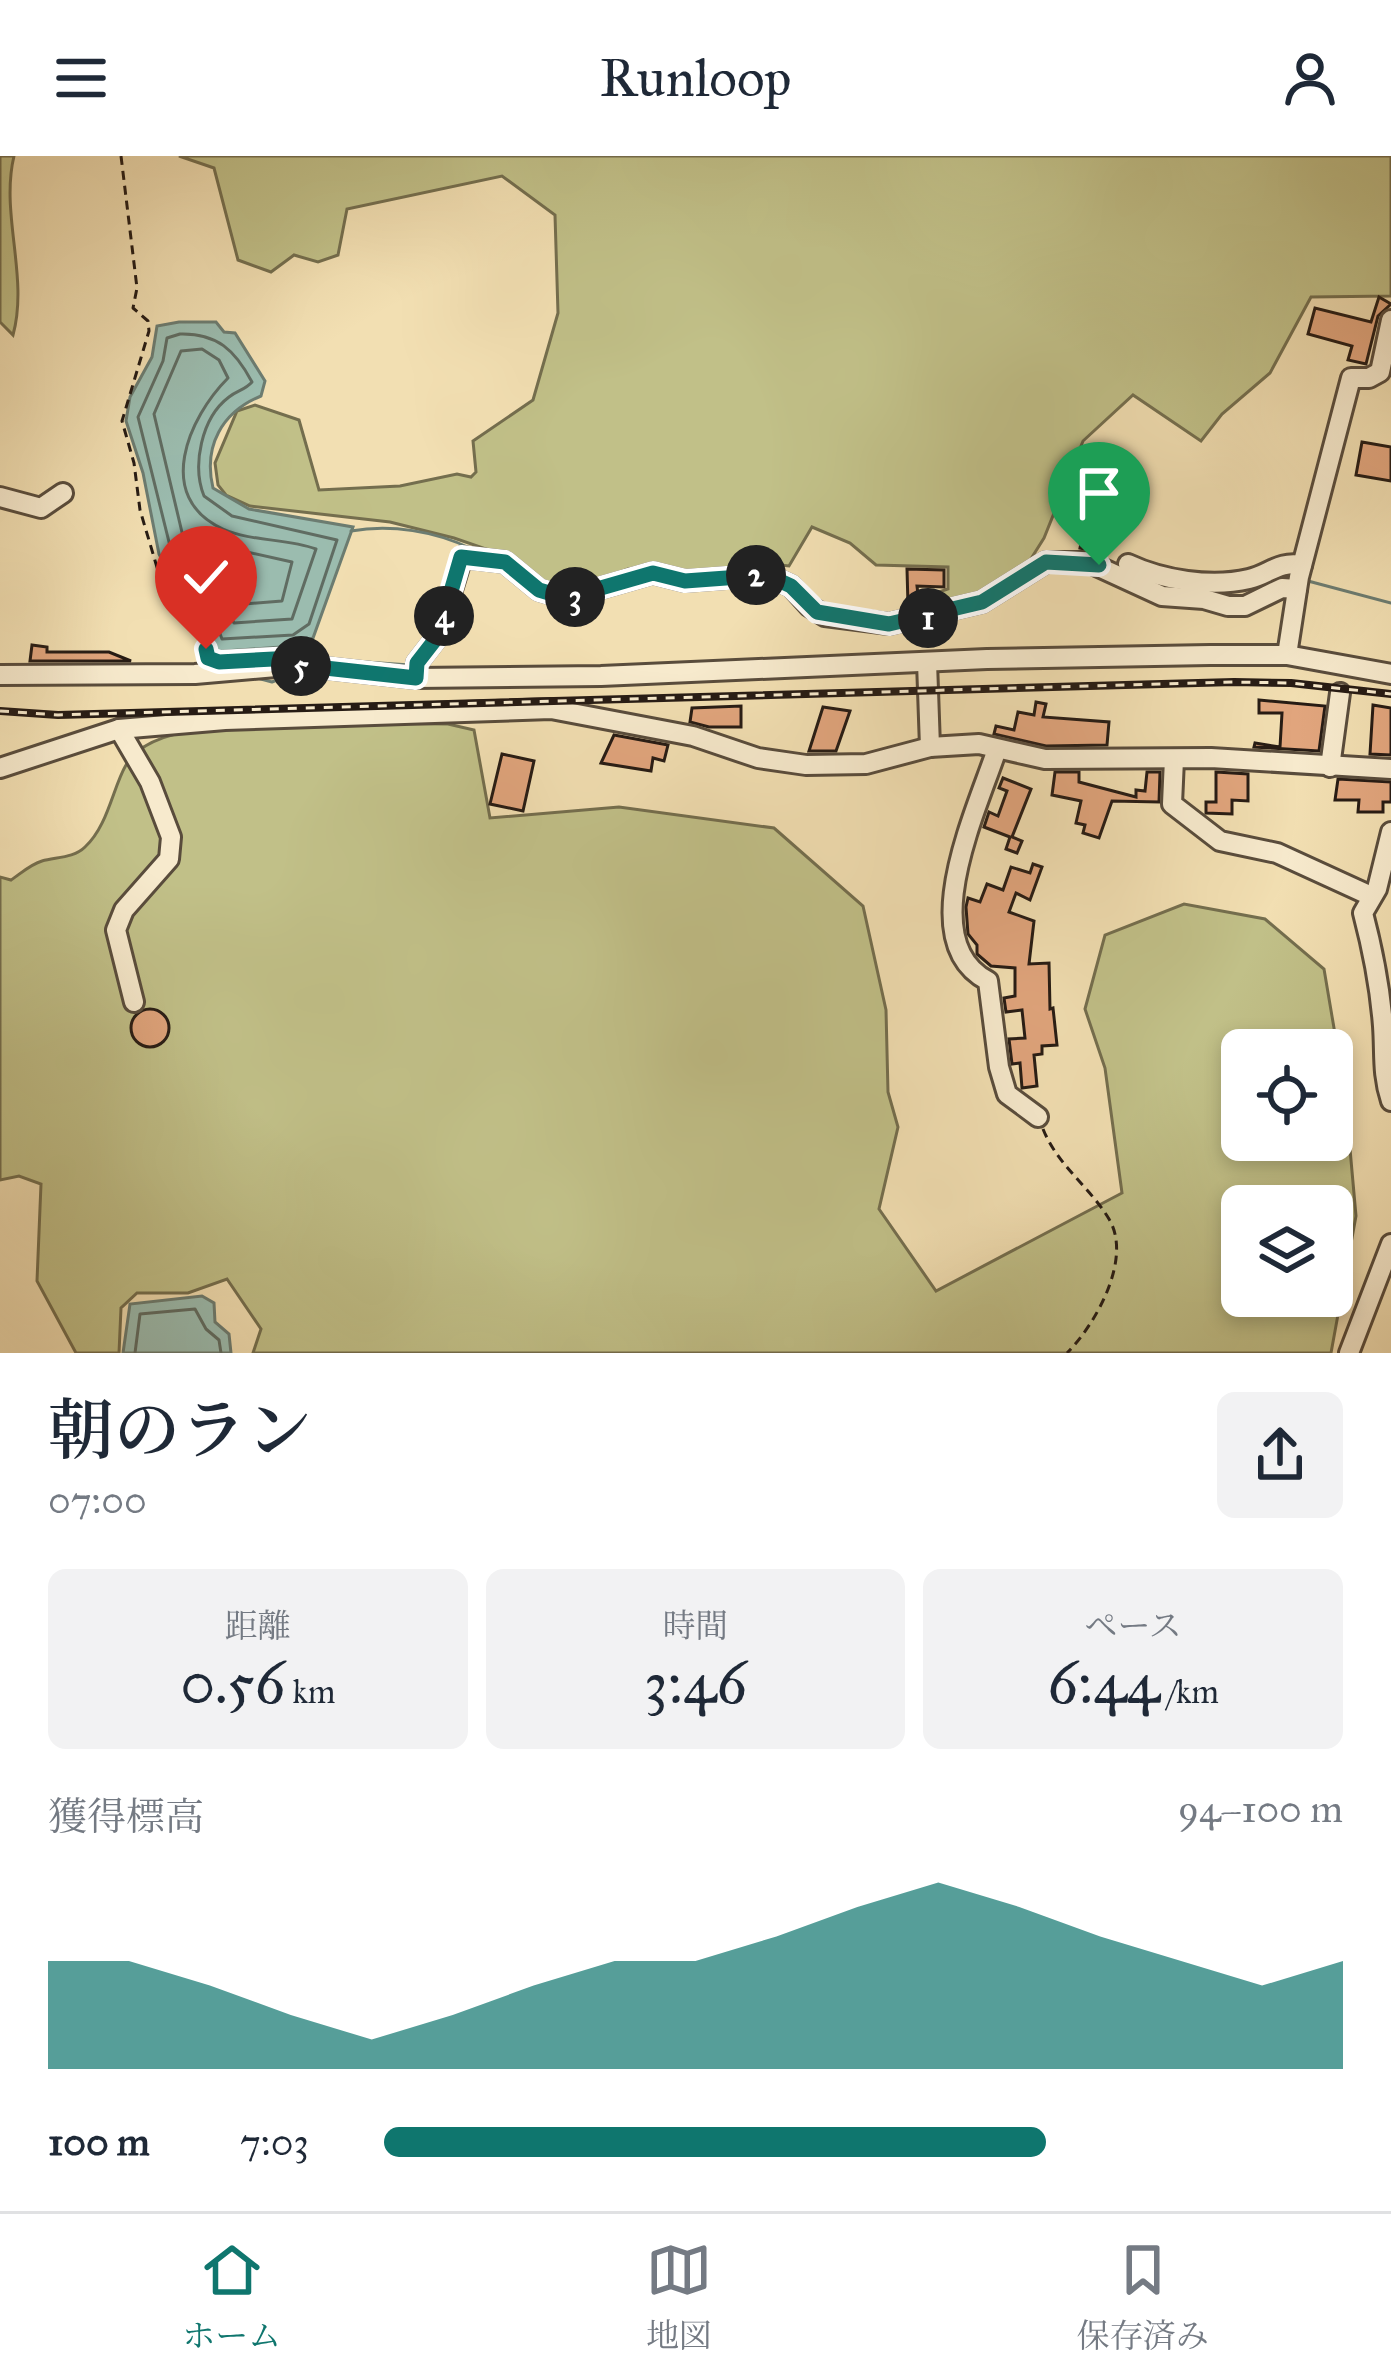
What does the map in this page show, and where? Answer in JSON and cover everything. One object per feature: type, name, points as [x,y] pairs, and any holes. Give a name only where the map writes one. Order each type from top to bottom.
[{"type":"street","points":[[1287,656],[1299,578],[1351,377],[1370,378],[1380,372],[1391,320]]},
{"type":"street","points":[[0,497],[41,508],[62,493]]},
{"type":"street","points":[[416,670],[438,636],[461,557],[514,566],[539,590],[566,598],[653,573],[685,581],[767,575],[791,586],[817,612],[889,624],[982,602],[1046,562],[1088,562],[1162,596],[1228,606],[1245,606],[1299,578]]},
{"type":"street","points":[[1127,564],[1153,576],[1221,581],[1256,578],[1274,565],[1299,578]]},
{"type":"street","points":[[0,676],[196,674],[305,666],[602,676],[927,662],[1287,656],[1391,674]]},
{"type":"street","points":[[927,662],[930,747]]},
{"type":"street","points":[[1330,767],[1340,693]]},
{"type":"street","points":[[0,768],[118,729],[225,720],[551,709],[648,726],[758,758],[806,765],[866,764],[930,747],[980,744],[1045,759],[1174,758],[1391,770]]},
{"type":"street","points":[[118,729],[150,782],[171,837],[169,859],[124,910],[116,930],[134,1002]]},
{"type":"street","points":[[997,749],[958,874],[951,935],[970,972],[988,981],[1007,1094],[1037,1117]]},
{"type":"street","points":[[1174,758],[1172,804],[1220,841],[1277,853],[1371,896]]},
{"type":"street","points":[[1391,832],[1388,854],[1363,913],[1376,958],[1384,1034],[1382,1073],[1391,1101]]},
{"type":"street","points":[[1349,1353],[1391,1244]]},
{"type":"path","points":[[122,156],[137,288],[133,308],[148,320],[149,332],[122,421],[159,574],[199,630],[208,658],[219,662]]},
{"type":"path","points":[[1037,1117],[1053,1153],[1108,1217],[1115,1232],[1108,1291],[1085,1334],[1067,1353]]},
{"type":"shaded area","points":[[0,156],[14,156],[10,200],[18,291],[13,335],[0,322]]},
{"type":"shaded area","points":[[179,156],[1391,156],[1391,296],[1311,297],[1270,373],[1222,414],[1201,441],[1133,395],[1083,441],[1044,538],[1022,573],[1003,589],[933,607],[925,602],[927,596],[948,589],[948,567],[876,565],[850,543],[812,527],[789,566],[742,561],[736,574],[695,577],[649,566],[567,592],[548,588],[515,559],[454,538],[390,522],[250,506],[226,495],[218,485],[215,463],[237,411],[255,405],[299,420],[319,490],[400,486],[457,474],[471,477],[476,472],[473,441],[533,400],[558,313],[555,215],[502,176],[347,209],[338,255],[318,262],[294,255],[271,272],[238,260],[214,168]]},
{"type":"shaded area","points":[[261,724],[448,724],[474,730],[490,818],[619,807],[774,828],[863,906],[886,1010],[888,1092],[898,1127],[879,1209],[936,1291],[1122,1193],[1105,1068],[1085,1009],[1105,935],[1184,904],[1265,919],[1324,969],[1334,1029],[1221,1029],[1221,1161],[1351,1161],[1356,1216],[1353,1232],[1353,1185],[1221,1185],[1221,1317],[1338,1317],[1331,1353],[253,1353],[261,1329],[227,1279],[188,1293],[137,1293],[121,1308],[119,1353],[76,1353],[37,1281],[41,1184],[19,1176],[0,1180],[0,877],[11,880],[38,862],[81,851],[99,828],[126,765],[141,749],[194,730]]},
{"type":"water","points":[[216,322],[224,332],[235,333],[265,381],[261,396],[236,411],[219,432],[211,458],[213,488],[249,509],[353,527],[313,638],[294,646],[211,652],[200,617],[179,593],[159,554],[143,473],[126,421],[130,397],[152,357],[157,326]]},
{"type":"water","points":[[202,1296],[214,1303],[215,1322],[229,1334],[231,1353],[123,1353],[130,1304]]},
{"type":"building","points":[[1379,297],[1391,304],[1378,316],[1366,364],[1348,360],[1352,346],[1308,334],[1315,308],[1371,322]]},
{"type":"building","points":[[1362,442],[1391,447],[1391,481],[1356,475]]},
{"type":"building","points":[[1076,509],[1102,513],[1099,552],[1080,548],[1083,533],[1073,532]]},
{"type":"building","points":[[907,569],[944,570],[944,587],[917,586],[919,603],[908,605]]},
{"type":"building","points":[[32,645],[47,647],[47,652],[109,652],[131,661],[30,661]]},
{"type":"building","points":[[1259,700],[1325,706],[1319,751],[1254,747],[1255,743],[1280,747],[1282,713],[1259,713]]},
{"type":"building","points":[[1036,702],[1046,704],[1043,717],[1109,722],[1107,745],[1046,746],[994,734],[996,726],[1014,730],[1018,712],[1034,715]]},
{"type":"building","points":[[1373,705],[1391,708],[1391,755],[1370,754]]},
{"type":"building","points":[[741,706],[741,727],[690,722],[692,708]]},
{"type":"building","points":[[823,707],[850,711],[836,751],[809,751]]},
{"type":"building","points":[[614,735],[668,745],[664,761],[653,758],[651,771],[601,763]]},
{"type":"building","points":[[502,754],[534,761],[523,811],[490,804]]},
{"type":"building","points":[[1055,772],[1079,772],[1079,782],[1136,797],[1136,790],[1145,791],[1147,772],[1160,772],[1159,802],[1112,801],[1099,838],[1083,833],[1085,825],[1076,823],[1081,801],[1052,795]]},
{"type":"building","points":[[1216,772],[1248,774],[1248,801],[1232,800],[1232,814],[1206,813],[1206,802],[1216,802]]},
{"type":"building","points":[[1003,778],[1031,789],[1012,837],[1022,841],[1017,853],[1006,849],[1010,837],[984,827],[989,812],[998,816],[1007,791],[999,788]]},
{"type":"building","points":[[1338,779],[1391,782],[1391,802],[1383,802],[1383,812],[1358,812],[1359,800],[1335,800]]},
{"type":"building","points":[[1033,864],[1042,867],[1030,900],[1016,893],[1009,912],[1034,921],[1029,964],[1049,963],[1057,1045],[1042,1046],[1042,1054],[1034,1055],[1037,1086],[1022,1088],[1020,1063],[1012,1064],[1009,1039],[1025,1038],[1022,1010],[1006,1012],[1004,998],[1015,996],[1015,968],[991,966],[977,954],[977,945],[968,934],[966,907],[968,898],[980,902],[987,884],[1003,890],[1011,867],[1030,873]]},
{"type":"building","points":[[150,1009],[163,1015],[169,1028],[163,1041],[150,1047],[137,1041],[131,1028],[137,1015]]},
{"type":"waterway","points":[[351,531],[413,531],[472,549]]},
{"type":"waterway","points":[[1308,581],[1391,603]]},
{"type":"waterway","points":[[301,643],[312,660]]},
{"type":"waterway","points":[[336,660],[410,665]]},
{"type":"waterway","points":[[253,677],[272,682],[295,673]]},
{"type":"waterway","points":[[200,683],[226,680]]},
{"type":"waterway","points":[[8,684],[184,683]]},
{"type":"railway","points":[[0,711],[58,715],[1234,682],[1391,694]]},
{"type":"route","points":[[206,649],[208,658],[219,662],[293,658],[298,665],[416,678],[417,663],[438,636],[461,557],[505,562],[539,590],[566,598],[653,573],[685,581],[767,575],[791,586],[825,616],[889,624],[982,602],[1046,562],[1099,565]]}]
